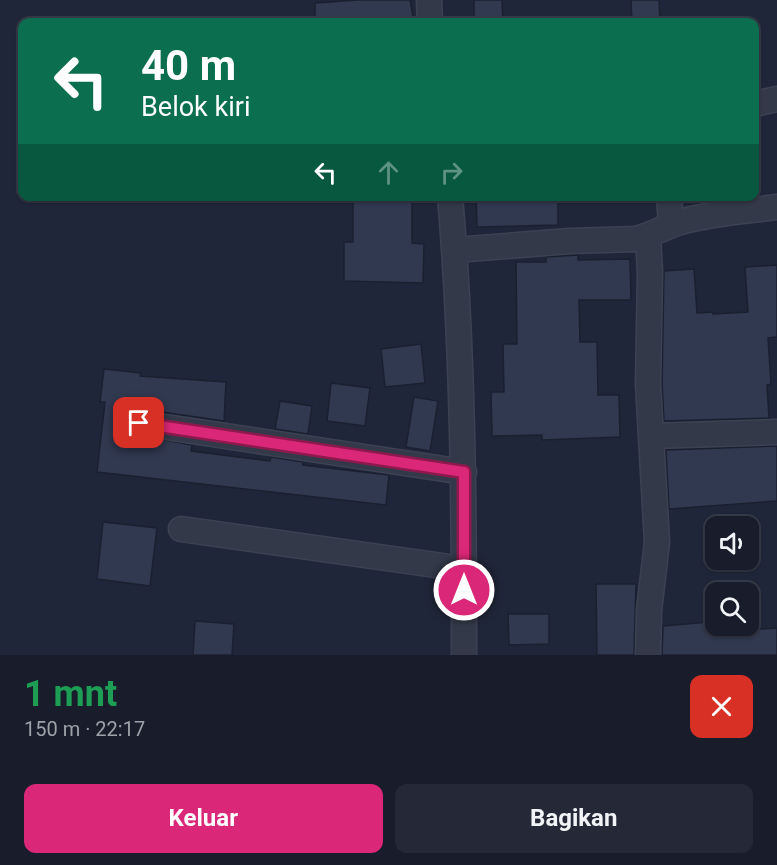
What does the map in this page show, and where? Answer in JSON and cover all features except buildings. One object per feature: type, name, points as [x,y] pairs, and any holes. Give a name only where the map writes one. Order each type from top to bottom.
[{"type":"street","points":[[429,0],[430,18]]},
{"type":"street","points":[[759,103],[777,99]]},
{"type":"street","points":[[450,201],[455,250],[464,472],[464,655]]},
{"type":"street","points":[[669,201],[670,225]]},
{"type":"street","points":[[455,250],[570,241],[635,239],[670,225],[747,204],[777,207]]},
{"type":"street","points":[[648,235],[650,273],[648,384],[657,542],[649,611],[648,655]]},
{"type":"street","points":[[139,423],[464,472]]},
{"type":"street","points":[[651,436],[777,432]]},
{"type":"street","points":[[181,530],[464,568]]},
{"type":"route","points":[[139,423],[464,472],[464,590]]}]
